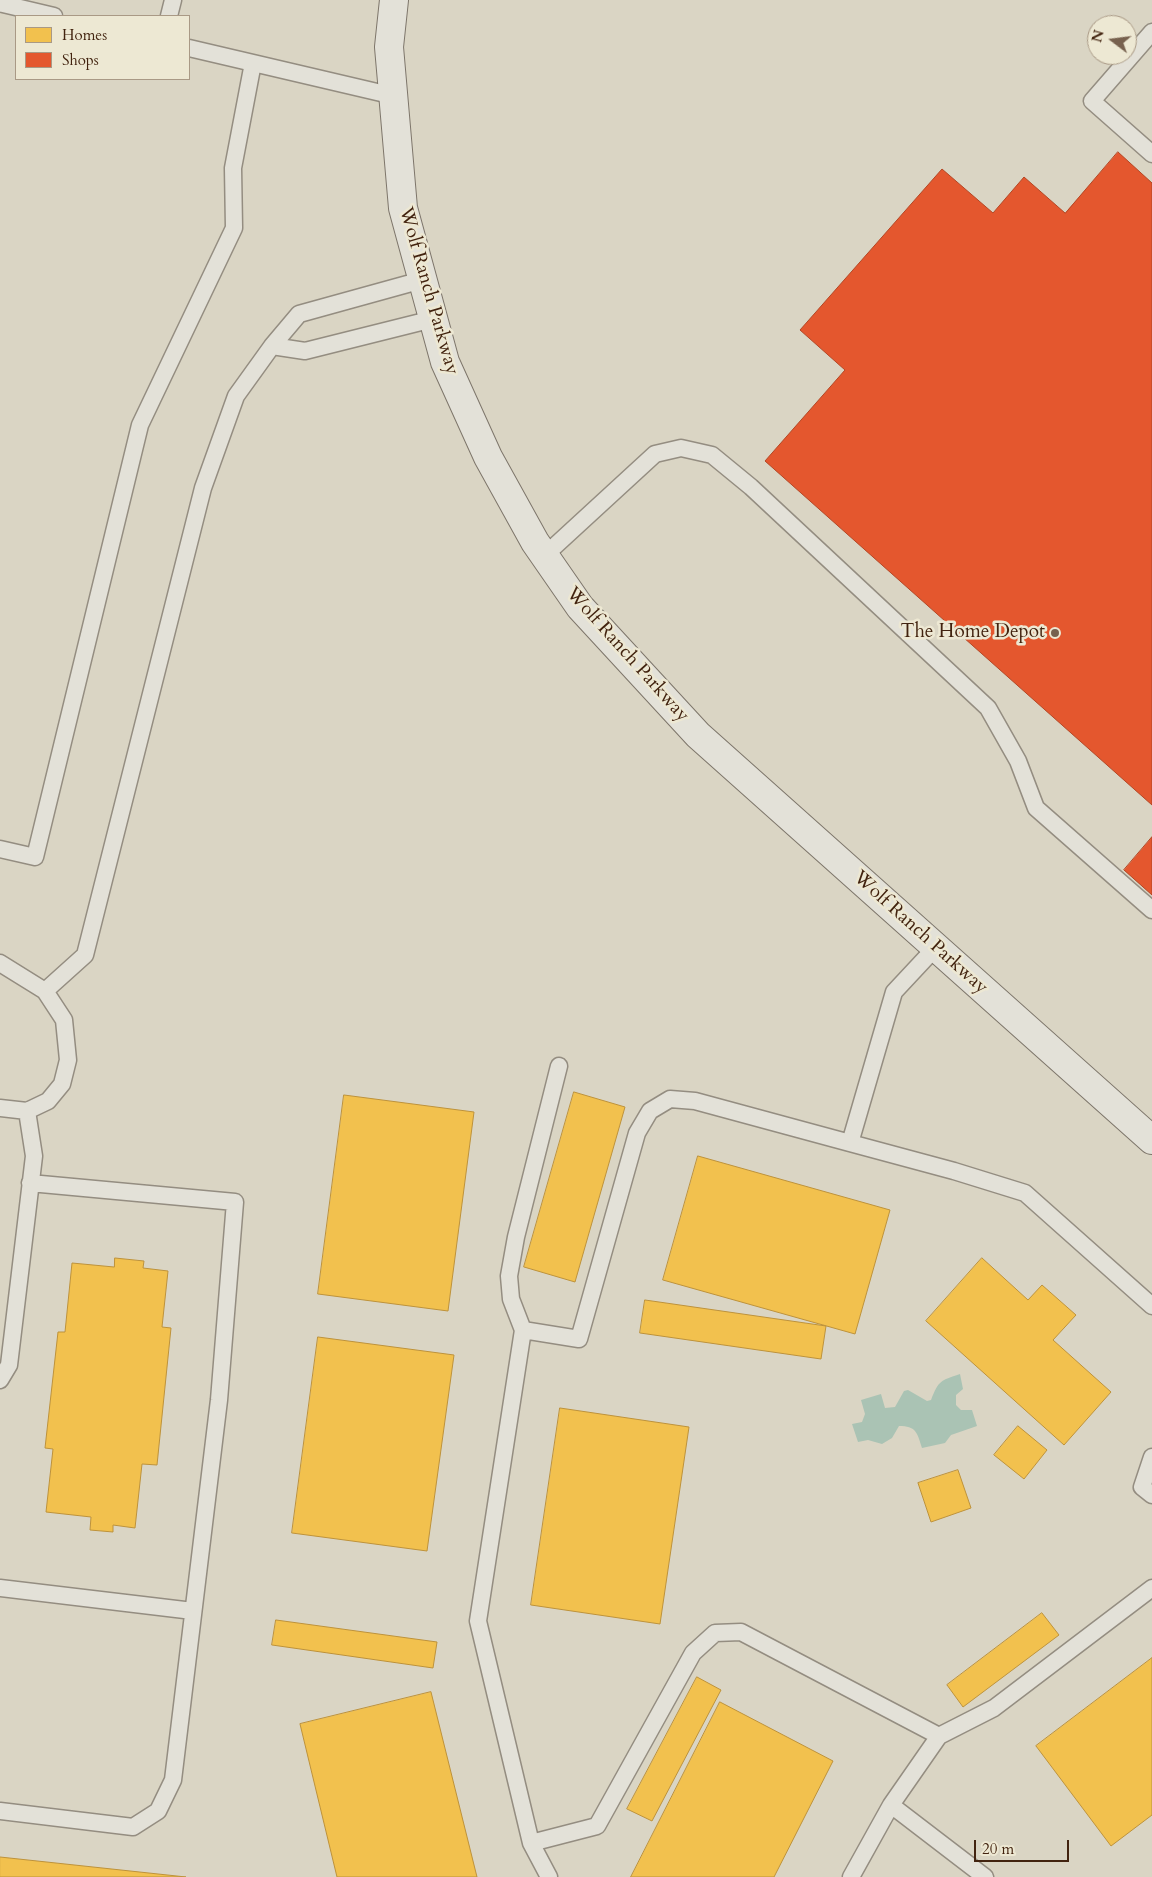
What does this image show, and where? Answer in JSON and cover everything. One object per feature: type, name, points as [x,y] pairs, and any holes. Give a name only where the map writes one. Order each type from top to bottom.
[{"type":"street","name":"Wolf Ranch Parkway","points":[[394,0],[389,47],[403,208],[422,280],[445,362],[488,457],[544,556],[580,607],[698,735],[1152,1140]]},
{"type":"lane","points":[[169,15],[173,0]]},
{"type":"lane","points":[[2,7],[48,15]]},
{"type":"lane","points":[[1152,32],[1092,101],[1152,154]]},
{"type":"lane","points":[[190,48],[394,96]]},
{"type":"lane","points":[[0,849],[35,857],[140,425],[234,228],[233,168],[253,63]]},
{"type":"lane","points":[[44,991],[85,955],[203,488],[236,396],[272,346],[299,314],[422,280]]},
{"type":"lane","points":[[272,346],[305,351],[433,320]]},
{"type":"lane","points":[[544,556],[655,454],[680,448],[712,455],[751,487],[988,708],[1018,761],[1036,808],[1152,910]]},
{"type":"lane","points":[[850,1143],[894,992],[936,947]]},
{"type":"lane","points":[[0,963],[44,991],[64,1020],[68,1060],[62,1084],[48,1101],[27,1111],[0,1108]]},
{"type":"lane","points":[[549,1877],[531,1843],[478,1622],[523,1330],[511,1299],[509,1276],[516,1237],[559,1066]]},
{"type":"lane","points":[[523,1330],[579,1339],[637,1133],[650,1111],[670,1099],[695,1101],[954,1171],[1025,1193],[1152,1306]]},
{"type":"lane","points":[[0,1380],[8,1365],[34,1156],[27,1111]]},
{"type":"lane","points":[[0,1811],[133,1827],[158,1811],[173,1780],[218,1400],[235,1202],[30,1182]]},
{"type":"lane","points":[[1152,1457],[1142,1487],[1152,1495]]},
{"type":"lane","points":[[0,1588],[193,1611]]},
{"type":"lane","points":[[851,1877],[891,1805],[939,1736],[994,1708],[1152,1588]]},
{"type":"lane","points":[[531,1843],[597,1826],[693,1653],[715,1633],[741,1632],[939,1736]]},
{"type":"lane","points":[[891,1805],[985,1877]]},
{"type":"shaded area","points":[[960,1374],[963,1389],[956,1395],[956,1405],[961,1410],[972,1410],[977,1426],[951,1435],[945,1443],[922,1448],[915,1431],[905,1426],[899,1426],[892,1438],[882,1444],[868,1440],[858,1442],[852,1424],[862,1422],[865,1414],[861,1400],[881,1394],[885,1408],[895,1407],[904,1391],[908,1390],[927,1401],[931,1400],[941,1382]]},
{"type":"building: Homes","points":[[574,1092],[625,1107],[575,1282],[524,1267]]},
{"type":"building: Homes","points":[[344,1095],[474,1112],[448,1311],[318,1294]]},
{"type":"building: Homes","points":[[698,1156],[890,1210],[855,1334],[663,1280]]},
{"type":"building: Homes","points":[[115,1258],[144,1261],[143,1268],[168,1271],[162,1327],[171,1328],[157,1465],[142,1464],[135,1528],[113,1525],[113,1532],[90,1530],[91,1517],[46,1512],[53,1449],[45,1448],[58,1332],[65,1332],[72,1263],[114,1267]]},
{"type":"building: Homes","points":[[982,1258],[1028,1300],[1042,1285],[1076,1315],[1053,1340],[1111,1392],[1064,1445],[926,1321]]},
{"type":"building: Homes","points":[[645,1300],[826,1326],[821,1359],[640,1333]]},
{"type":"building: Homes","points":[[318,1337],[454,1355],[427,1551],[292,1533]]},
{"type":"building: Homes","points":[[560,1408],[689,1427],[660,1624],[531,1605]]},
{"type":"building: Homes","points":[[1018,1426],[1047,1450],[1024,1479],[994,1455]]},
{"type":"building: Homes","points":[[958,1470],[971,1508],[931,1522],[918,1483]]},
{"type":"building: Homes","points":[[1042,1613],[1059,1635],[963,1707],[947,1685]]},
{"type":"building: Homes","points":[[276,1620],[437,1642],[433,1668],[272,1645]]},
{"type":"building: Homes","points":[[1152,1658],[1152,1815],[1111,1846],[1036,1746]]},
{"type":"building: Homes","points":[[697,1677],[721,1690],[652,1821],[627,1809]]},
{"type":"building: Homes","points":[[431,1692],[477,1877],[337,1877],[300,1724]]},
{"type":"building: Homes","points":[[720,1702],[833,1761],[774,1877],[631,1877]]},
{"type":"building: Homes","points":[[0,1857],[186,1877],[0,1877]]},
{"type":"building: Shops","name":"The Home Depot","points":[[1118,152],[1152,183],[1152,805],[765,461],[845,370],[800,330],[942,169],[993,213],[1024,177],[1065,213]]},
{"type":"building: Shops","points":[[1152,837],[1152,895],[1124,870]]},
{"type":"place","name":"The Home Depot","points":[[1055,633]]}]
